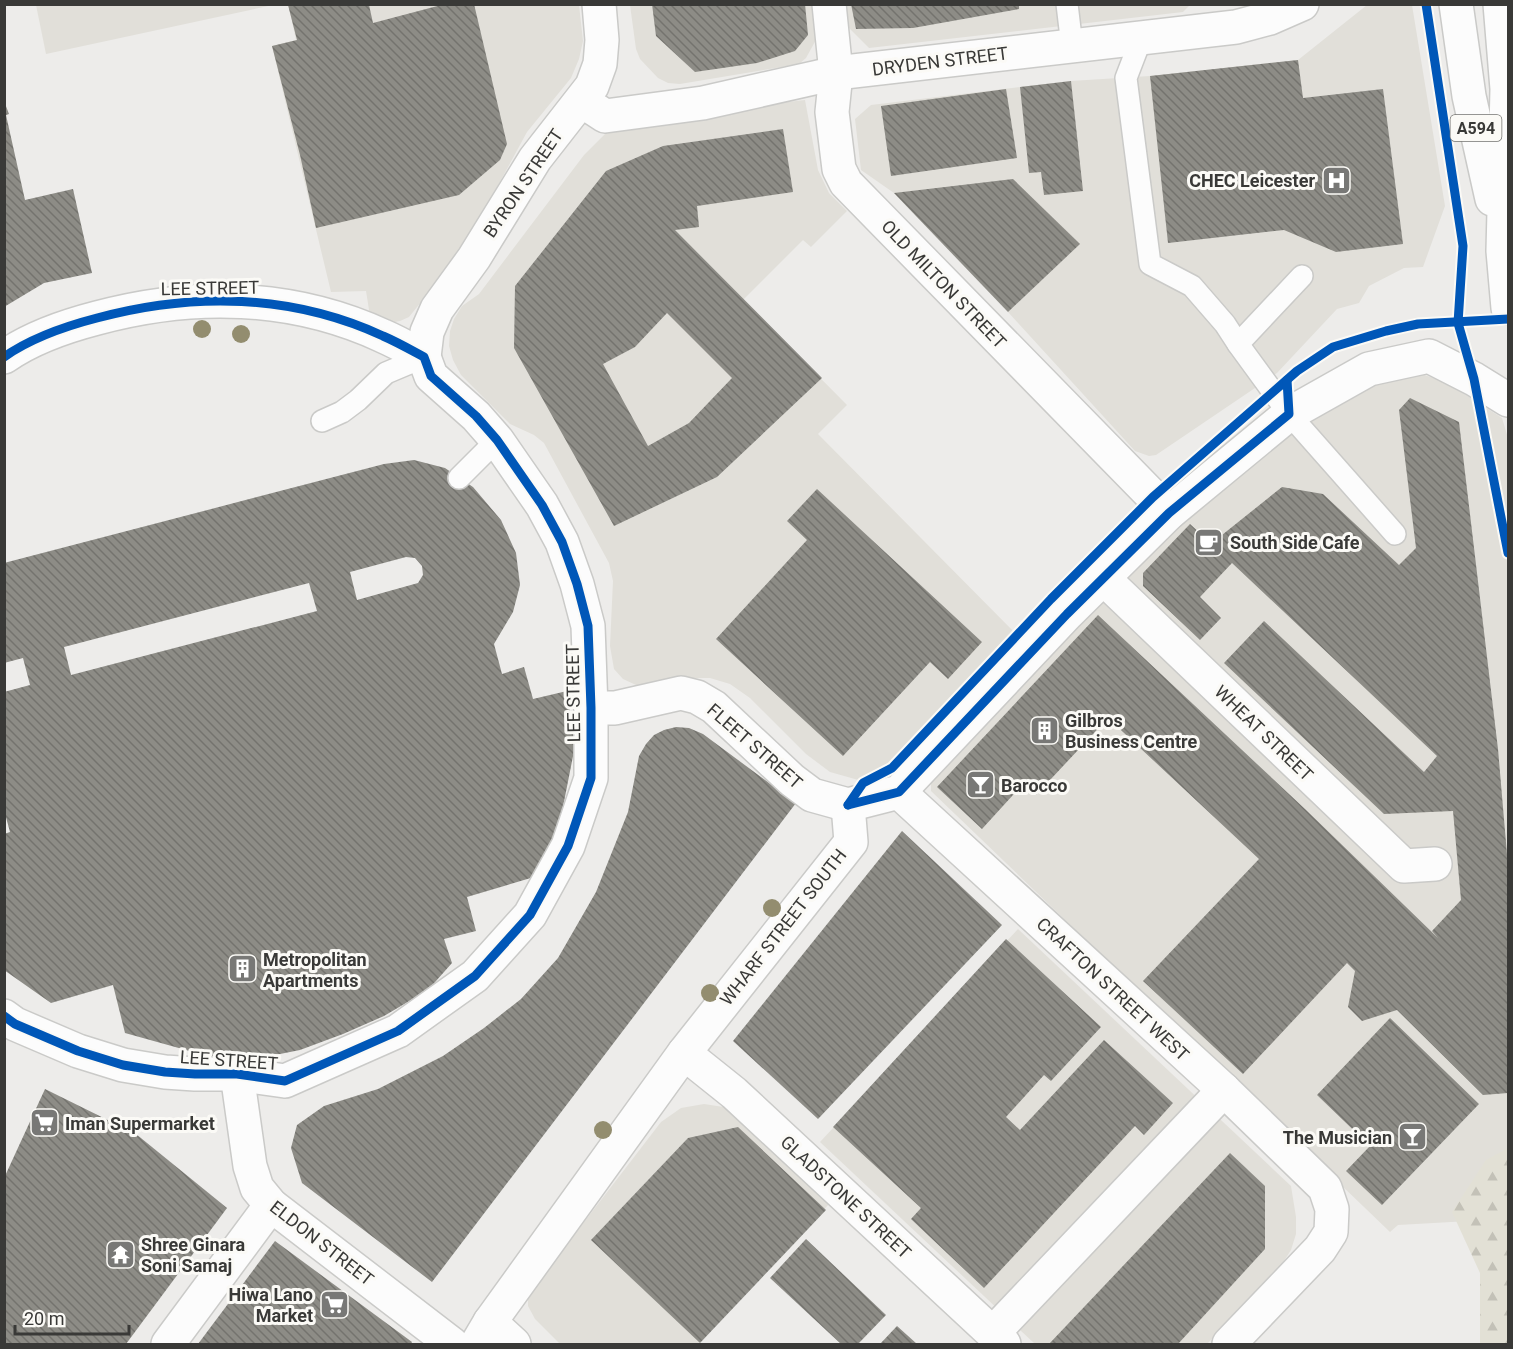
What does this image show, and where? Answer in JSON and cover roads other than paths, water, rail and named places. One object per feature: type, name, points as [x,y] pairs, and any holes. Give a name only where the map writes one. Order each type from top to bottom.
[{"type":"street","name":"BYRON STREET","points":[[424,357],[427,332],[437,309],[474,258],[535,159],[592,86],[600,64],[602,40],[598,4]]},
{"type":"street","name":"OLD MILTON STREET","points":[[829,4],[836,73],[832,111],[839,169],[846,183],[1169,513]]},
{"type":"street","name":"DRYDEN STREET","points":[[582,101],[605,116],[703,103],[836,73],[1141,39],[1235,16],[1270,18],[1302,4]]},
{"type":"street","name":"A594","points":[[1456,4],[1468,96],[1503,251],[1509,308]]},
{"type":"street","points":[[1500,4],[1507,89],[1503,251]]},
{"type":"street","name":"LEE STREET","points":[[4,357],[43,337],[80,322],[119,312],[158,304],[240,300],[270,303],[344,321],[383,335],[424,357],[430,376],[476,416],[497,440],[542,505],[562,542],[577,584],[588,626],[591,708],[591,778],[568,846],[530,915],[476,976],[398,1031],[285,1081],[237,1074],[195,1074],[123,1065],[8,1029]]},
{"type":"street","points":[[848,805],[899,792],[1103,578],[1169,513],[1289,414],[1369,369],[1429,356],[1509,400]]},
{"type":"street","name":"WHEAT STREET","points":[[1103,578],[1404,866],[1435,864]]},
{"type":"street","name":"FLEET STREET","points":[[591,708],[615,708],[681,693],[697,697],[714,707],[812,795],[848,805]]},
{"type":"street","name":"CRAFTON STREET WEST","points":[[899,792],[1224,1090],[1325,1188],[1332,1209],[1331,1232],[1320,1249],[1229,1344]]},
{"type":"street","name":"WHARF STREET SOUTH","points":[[484,1333],[684,1053],[851,842],[848,805]]},
{"type":"street","name":"GLADSTONE STREET","points":[[684,1053],[734,1093],[998,1339]]},
{"type":"street","name":"ELDON STREET","points":[[237,1074],[250,1166],[256,1188],[270,1205],[452,1344]]},
{"type":"street","points":[[998,1339],[1224,1090]]},
{"type":"street","points":[[168,1344],[270,1205]]},
{"type":"street","points":[[484,1333],[514,1344]]},
{"type":"lane","points":[[1067,4],[1072,46]]},
{"type":"lane","points":[[1141,39],[1126,78],[1150,264],[1192,286],[1225,324],[1289,414],[1395,534]]},
{"type":"lane","points":[[1238,344],[1302,276]]},
{"type":"lane","points":[[322,421],[342,412],[386,373],[424,357]]},
{"type":"lane","points":[[459,478],[497,440]]},
{"type":"place","name":"CHEC Leicester","points":[[1336,180]]},
{"type":"place","name":"South Side Cafe","points":[[1209,542]]},
{"type":"place","name":"Gilbros Business Centre","points":[[1044,730]]},
{"type":"place","name":"Barocco","points":[[980,785]]},
{"type":"place","name":"Metropolitan Apartments","points":[[242,969]]},
{"type":"place","name":"Iman Supermarket","points":[[44,1123]]},
{"type":"place","name":"The Musician","points":[[1413,1137]]},
{"type":"place","name":"Shree Ginara Soni Samaj","points":[[120,1254]]},
{"type":"place","name":"Hiwa Lano Market","points":[[334,1304]]}]
